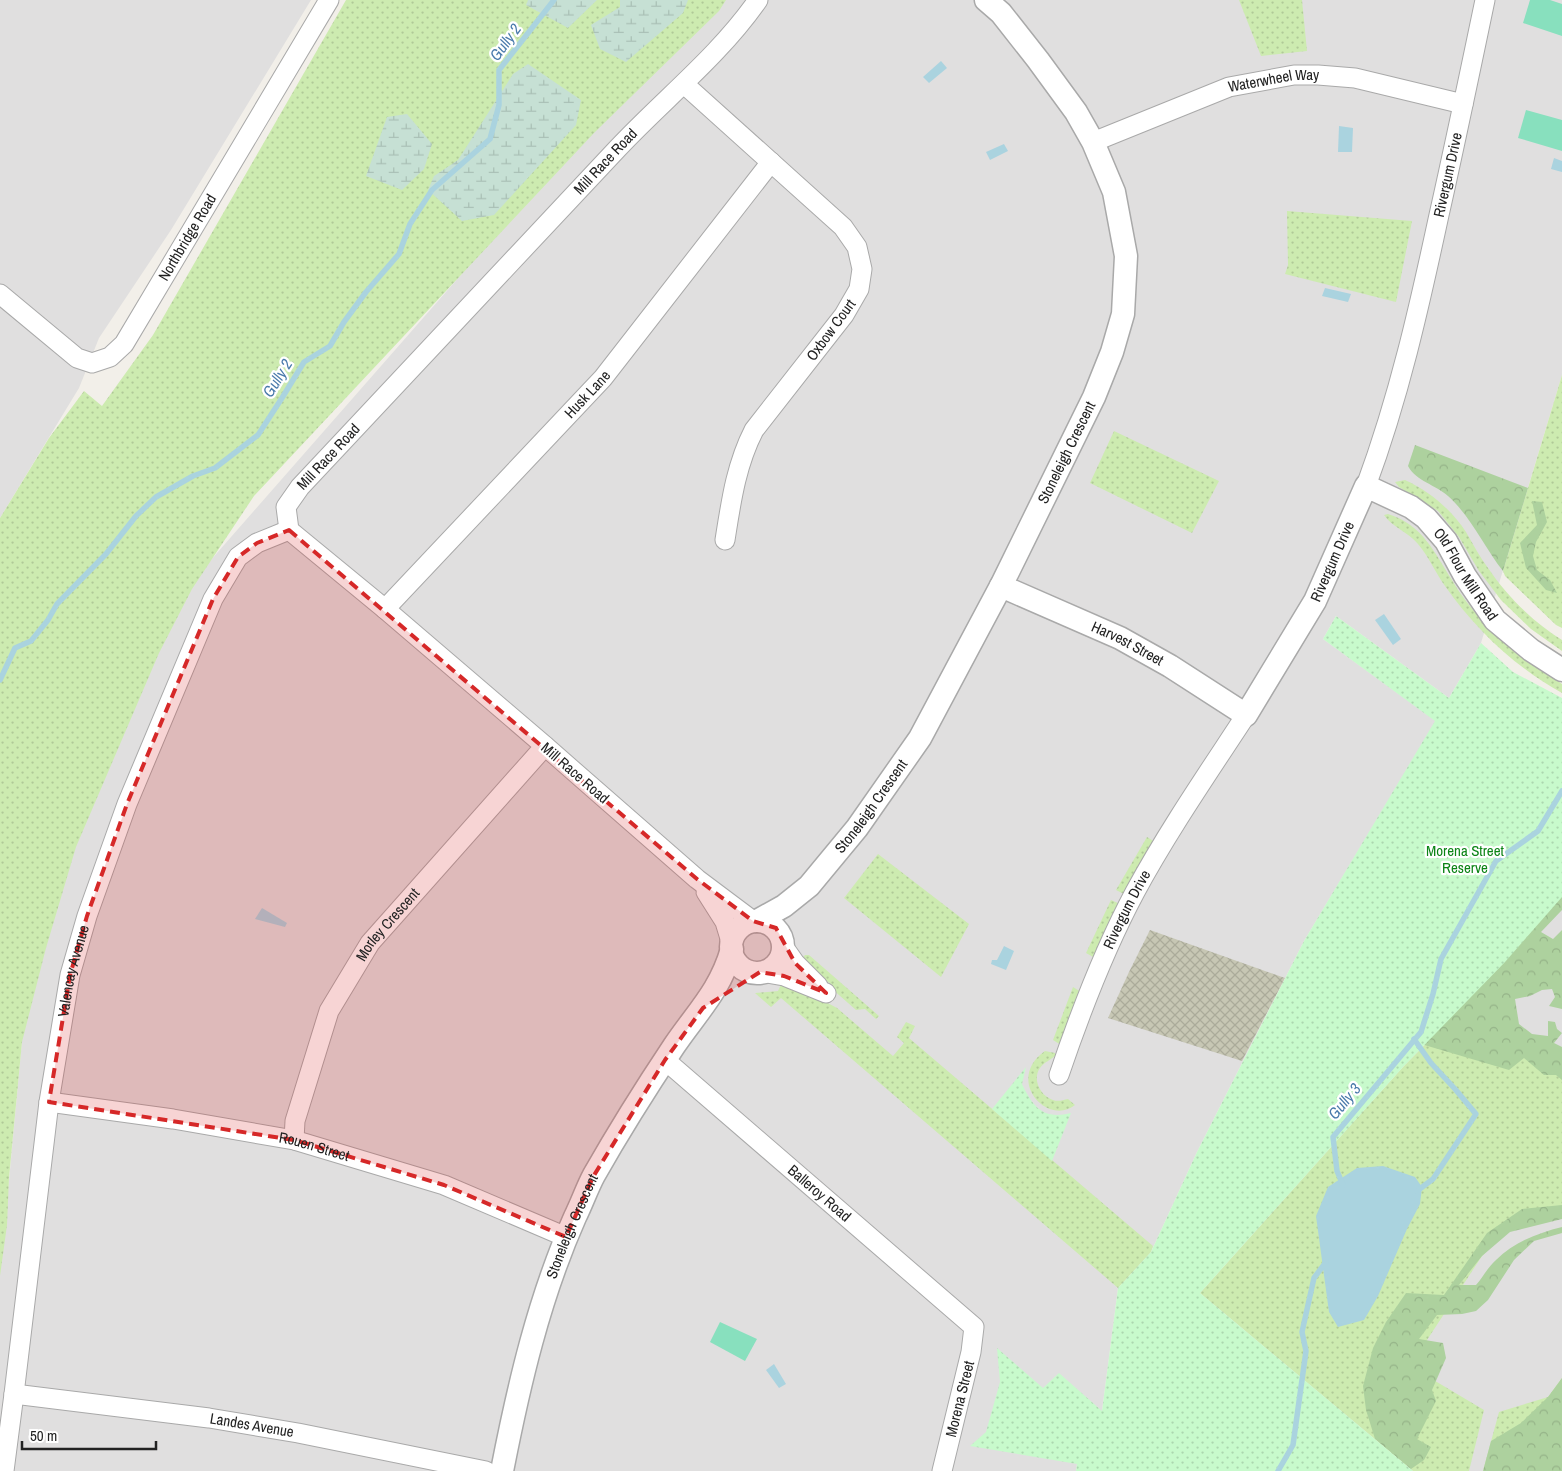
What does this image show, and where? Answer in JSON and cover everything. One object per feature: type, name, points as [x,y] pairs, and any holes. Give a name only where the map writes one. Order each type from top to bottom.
[{"type":"street","name":"Northbridge Road","points":[[0,294],[78,358],[92,363],[110,357],[124,344],[329,0]]},
{"type":"street","name":"Mill Race Road","points":[[697,879],[545,746],[289,530],[286,507],[300,487],[620,145],[684,84],[745,19],[758,0]]},
{"type":"street","name":"Stoneleigh Crescent","points":[[502,1471],[518,1395],[539,1315],[566,1237],[593,1177],[665,1060],[685,1029],[703,1008],[723,974],[734,936],[738,930],[745,924],[784,906],[809,886],[857,828],[920,738],[1001,586],[1094,397],[1112,352],[1123,314],[1126,256],[1114,192],[1094,142],[1076,112],[1001,13],[986,0]]},
{"type":"street","name":"Rivergum Drive","points":[[1059,1075],[1094,981],[1135,893],[1164,841],[1246,715],[1315,601],[1366,486],[1401,379],[1422,296],[1486,0]]},
{"type":"street","name":"Waterwheel Way","points":[[1094,142],[1229,87],[1294,75],[1355,78],[1463,104]]},
{"type":"street","name":"Oxbow Court","points":[[684,84],[843,227],[856,247],[862,270],[859,289],[844,315],[754,430],[745,447],[736,476],[724,540]]},
{"type":"street","name":"Husk Lane","points":[[384,609],[603,378],[771,162]]},
{"type":"street","name":"Old Flour Mill Road","points":[[1366,486],[1411,507],[1426,518],[1446,542],[1465,576],[1495,620],[1531,650],[1562,670]]},
{"type":"street","name":"Valencay Avenue","points":[[4,1471],[49,1102],[70,974],[87,916],[127,804],[213,600],[238,557],[257,543],[289,530]]},
{"type":"street","name":"Harvest Street","points":[[1001,586],[1120,638],[1170,666],[1246,715]]},
{"type":"street","name":"Morley Crescent","points":[[294,1140],[295,1121],[329,1010],[370,943],[545,746]]},
{"type":"street","points":[[697,879],[755,921],[765,922],[772,926],[781,935],[783,945],[795,963],[826,994],[784,976],[751,972],[741,966],[734,957],[725,922],[697,879]]},
{"type":"street","name":"Stoneleigh Crescent","points":[[703,1008],[739,983],[771,969],[778,963],[782,955],[790,922],[809,886]]},
{"type":"street","name":"Balleroy Road","points":[[665,1060],[974,1327]]},
{"type":"street","name":"Rouen Street","points":[[49,1102],[173,1119],[294,1140],[444,1185],[566,1237]]},
{"type":"street","name":"Morena Street","points":[[942,1471],[971,1352],[974,1327]]},
{"type":"street","name":"Landes Avenue","points":[[14,1394],[209,1418],[298,1433],[486,1471]]},
{"type":"highlighted area","points":[[289,530],[697,879],[753,921],[776,928],[795,963],[826,993],[784,976],[760,972],[703,1008],[665,1060],[593,1177],[566,1237],[444,1185],[294,1140],[49,1102],[70,975],[87,916],[127,804],[213,599],[238,557],[257,543]]},
{"type":"shaded area","points":[[0,0],[311,0],[171,230],[99,338],[79,388],[0,518]]},
{"type":"shaded area","points":[[702,0],[1562,0],[1562,375],[1481,643],[1449,698],[1336,616],[1323,639],[1436,721],[1304,941],[1197,1152],[1151,1252],[1118,1288],[1102,1411],[1077,1464],[1076,1471],[0,1471],[0,1256],[4,1234],[26,998],[52,888],[160,618]]},
{"type":"shaded area","points":[[1562,897],[1562,1471],[1413,1471],[1200,1293],[1403,1067],[1505,962]]},
{"type":"shaded area","points":[[1150,930],[1285,978],[1242,1061],[1108,1018]]},
{"type":"green space","points":[[346,0],[726,0],[719,11],[594,133],[254,496],[192,589],[159,653],[76,847],[46,948],[22,1042],[9,1178],[7,1225],[0,1276],[0,518],[49,438],[84,391],[102,406],[153,335]]},
{"type":"green space","points":[[528,0],[597,0],[568,28],[526,5]]},
{"type":"green space","points":[[620,0],[688,0],[683,13],[626,62],[600,49],[591,25],[620,7]]},
{"type":"green space","points":[[1239,0],[1302,0],[1307,51],[1261,56]]},
{"type":"green space","points":[[1530,0],[1550,0],[1562,4],[1562,36],[1523,23]]},
{"type":"green space","points":[[528,64],[581,100],[576,125],[494,215],[462,221],[428,190],[434,176],[458,160],[513,74]]},
{"type":"green space","points":[[1526,110],[1562,120],[1562,151],[1518,138]]},
{"type":"green space","points":[[407,114],[432,144],[424,169],[402,190],[366,176],[387,117]]},
{"type":"green space","points":[[1287,211],[1412,221],[1396,302],[1285,274],[1288,265]]},
{"type":"green space","points":[[1562,375],[1562,628],[1556,625],[1505,576],[1503,571]]},
{"type":"green space","points":[[1114,431],[1219,481],[1192,533],[1090,483]]},
{"type":"green space","points":[[1415,445],[1528,488],[1503,571],[1471,523],[1448,496],[1421,479],[1408,466]]},
{"type":"green space","points":[[1405,480],[1431,495],[1454,516],[1485,564],[1504,589],[1531,617],[1562,640],[1562,651],[1531,629],[1501,600],[1479,571],[1459,537],[1438,511],[1399,487],[1395,482]]},
{"type":"green space","points":[[1532,501],[1542,502],[1547,522],[1536,542],[1533,556],[1537,570],[1550,580],[1557,593],[1546,590],[1526,568],[1520,543],[1537,525]]},
{"type":"green space","points":[[1388,514],[1400,519],[1419,532],[1433,550],[1458,590],[1479,617],[1508,645],[1562,684],[1562,693],[1528,672],[1483,632],[1445,586],[1418,544],[1387,519],[1384,515]]},
{"type":"green space","name":"Morena Street Reserve","points":[[1336,616],[1449,698],[1481,643],[1513,672],[1562,698],[1562,897],[1505,962],[1403,1067],[1200,1293],[1413,1471],[1076,1471],[1077,1464],[970,1446],[986,1432],[1000,1382],[997,1348],[1043,1388],[1059,1373],[1102,1411],[1118,1288],[1151,1252],[1197,1152],[1304,941],[1435,721],[1323,639]]},
{"type":"green space","points":[[1562,791],[1562,910],[1541,932],[1553,939],[1562,930],[1562,1009],[1549,1006],[1555,997],[1552,989],[1542,990],[1530,996],[1515,999],[1519,1024],[1532,1034],[1548,1036],[1548,1021],[1555,1022],[1557,1029],[1562,1033],[1554,1043],[1562,1047],[1562,1080],[1556,1075],[1544,1075],[1524,1058],[1509,1070],[1421,1044]]},
{"type":"green space","points":[[1147,837],[1155,842],[1126,895],[1116,890]]},
{"type":"green space","points":[[878,854],[969,924],[941,977],[844,898]]},
{"type":"green space","points":[[1111,900],[1120,904],[1095,958],[1086,953]]},
{"type":"green space","points":[[805,955],[809,955],[879,1016],[876,1019],[865,1009],[856,1010],[831,988],[833,986],[803,962],[802,959]]},
{"type":"green space","points":[[782,982],[837,1008],[893,1056],[904,1043],[897,1037],[906,1022],[915,1026],[909,1038],[1153,1246],[1151,1252],[1118,1288],[781,998],[771,1007],[755,993],[778,991]]},
{"type":"green space","points":[[1073,987],[1081,992],[1061,1045],[1053,1040]]},
{"type":"green space","points":[[1473,996],[1562,1072],[1562,1214],[1509,1227],[1482,1256],[1410,1366],[1484,1410],[1469,1471],[1413,1471],[1200,1293],[1403,1067]]},
{"type":"green space","points":[[1045,1051],[1055,1053],[1056,1055],[1040,1068],[1037,1082],[1041,1091],[1048,1098],[1057,1101],[1068,1099],[1075,1105],[1064,1110],[1053,1110],[1043,1105],[1034,1097],[1029,1087],[1029,1075],[1033,1063]]},
{"type":"green space","points":[[1026,1067],[1022,1084],[1035,1105],[1040,1110],[1053,1115],[1071,1113],[1052,1161],[992,1109]]},
{"type":"green space","points":[[1562,1205],[1562,1219],[1510,1232],[1482,1256],[1459,1285],[1476,1285],[1496,1260],[1511,1248],[1527,1239],[1562,1227],[1562,1233],[1534,1241],[1514,1260],[1488,1300],[1476,1311],[1462,1314],[1437,1315],[1419,1339],[1443,1343],[1446,1358],[1432,1390],[1436,1401],[1417,1439],[1431,1447],[1424,1460],[1411,1469],[1375,1439],[1366,1410],[1363,1386],[1373,1348],[1386,1322],[1406,1293],[1444,1295],[1487,1233],[1522,1209]]},
{"type":"green space","points":[[720,1322],[757,1339],[745,1361],[710,1342]]},
{"type":"green space","points":[[1562,1378],[1562,1433],[1483,1471],[1499,1412],[1548,1397]]},
{"type":"green space","points":[[1562,1378],[1562,1471],[1483,1471],[1491,1441],[1521,1423],[1548,1397]]},
{"type":"water","points":[[941,61],[947,68],[929,83],[923,77]]},
{"type":"water","points":[[1339,126],[1353,128],[1352,152],[1338,152]]},
{"type":"water","points":[[1004,144],[1008,151],[990,160],[986,152]]},
{"type":"water","points":[[1554,158],[1562,161],[1562,172],[1551,169]]},
{"type":"water","points":[[1325,288],[1351,294],[1348,302],[1322,296]]},
{"type":"water","points":[[1384,614],[1401,639],[1393,645],[1375,620]]},
{"type":"water","points":[[262,908],[287,923],[285,927],[255,919]]},
{"type":"water","points":[[1004,946],[1014,951],[1006,970],[991,964],[992,960],[997,960]]},
{"type":"water","points":[[1383,1166],[1415,1177],[1422,1187],[1420,1204],[1378,1296],[1364,1320],[1338,1327],[1329,1312],[1316,1216],[1328,1187],[1357,1168]]},
{"type":"water","points":[[774,1364],[786,1384],[779,1388],[766,1370]]},
{"type":"waterway","name":"Gully 2","points":[[0,680],[15,648],[31,641],[48,620],[57,604],[106,554],[136,516],[156,497],[193,476],[215,468],[258,435],[304,362],[330,346],[344,322],[366,292],[399,254],[410,224],[432,190],[490,139],[499,105],[499,70],[554,0]]},
{"type":"waterway","name":"Gully 3","points":[[1343,1185],[1337,1171],[1333,1137],[1421,1032],[1433,994],[1441,959],[1496,861],[1538,831],[1562,791]]},
{"type":"waterway","points":[[1414,1039],[1431,1063],[1476,1114],[1433,1179],[1417,1191]]},
{"type":"waterway","name":"Gully 3","points":[[1278,1471],[1293,1445],[1306,1351],[1302,1332],[1314,1278],[1326,1262]]}]
